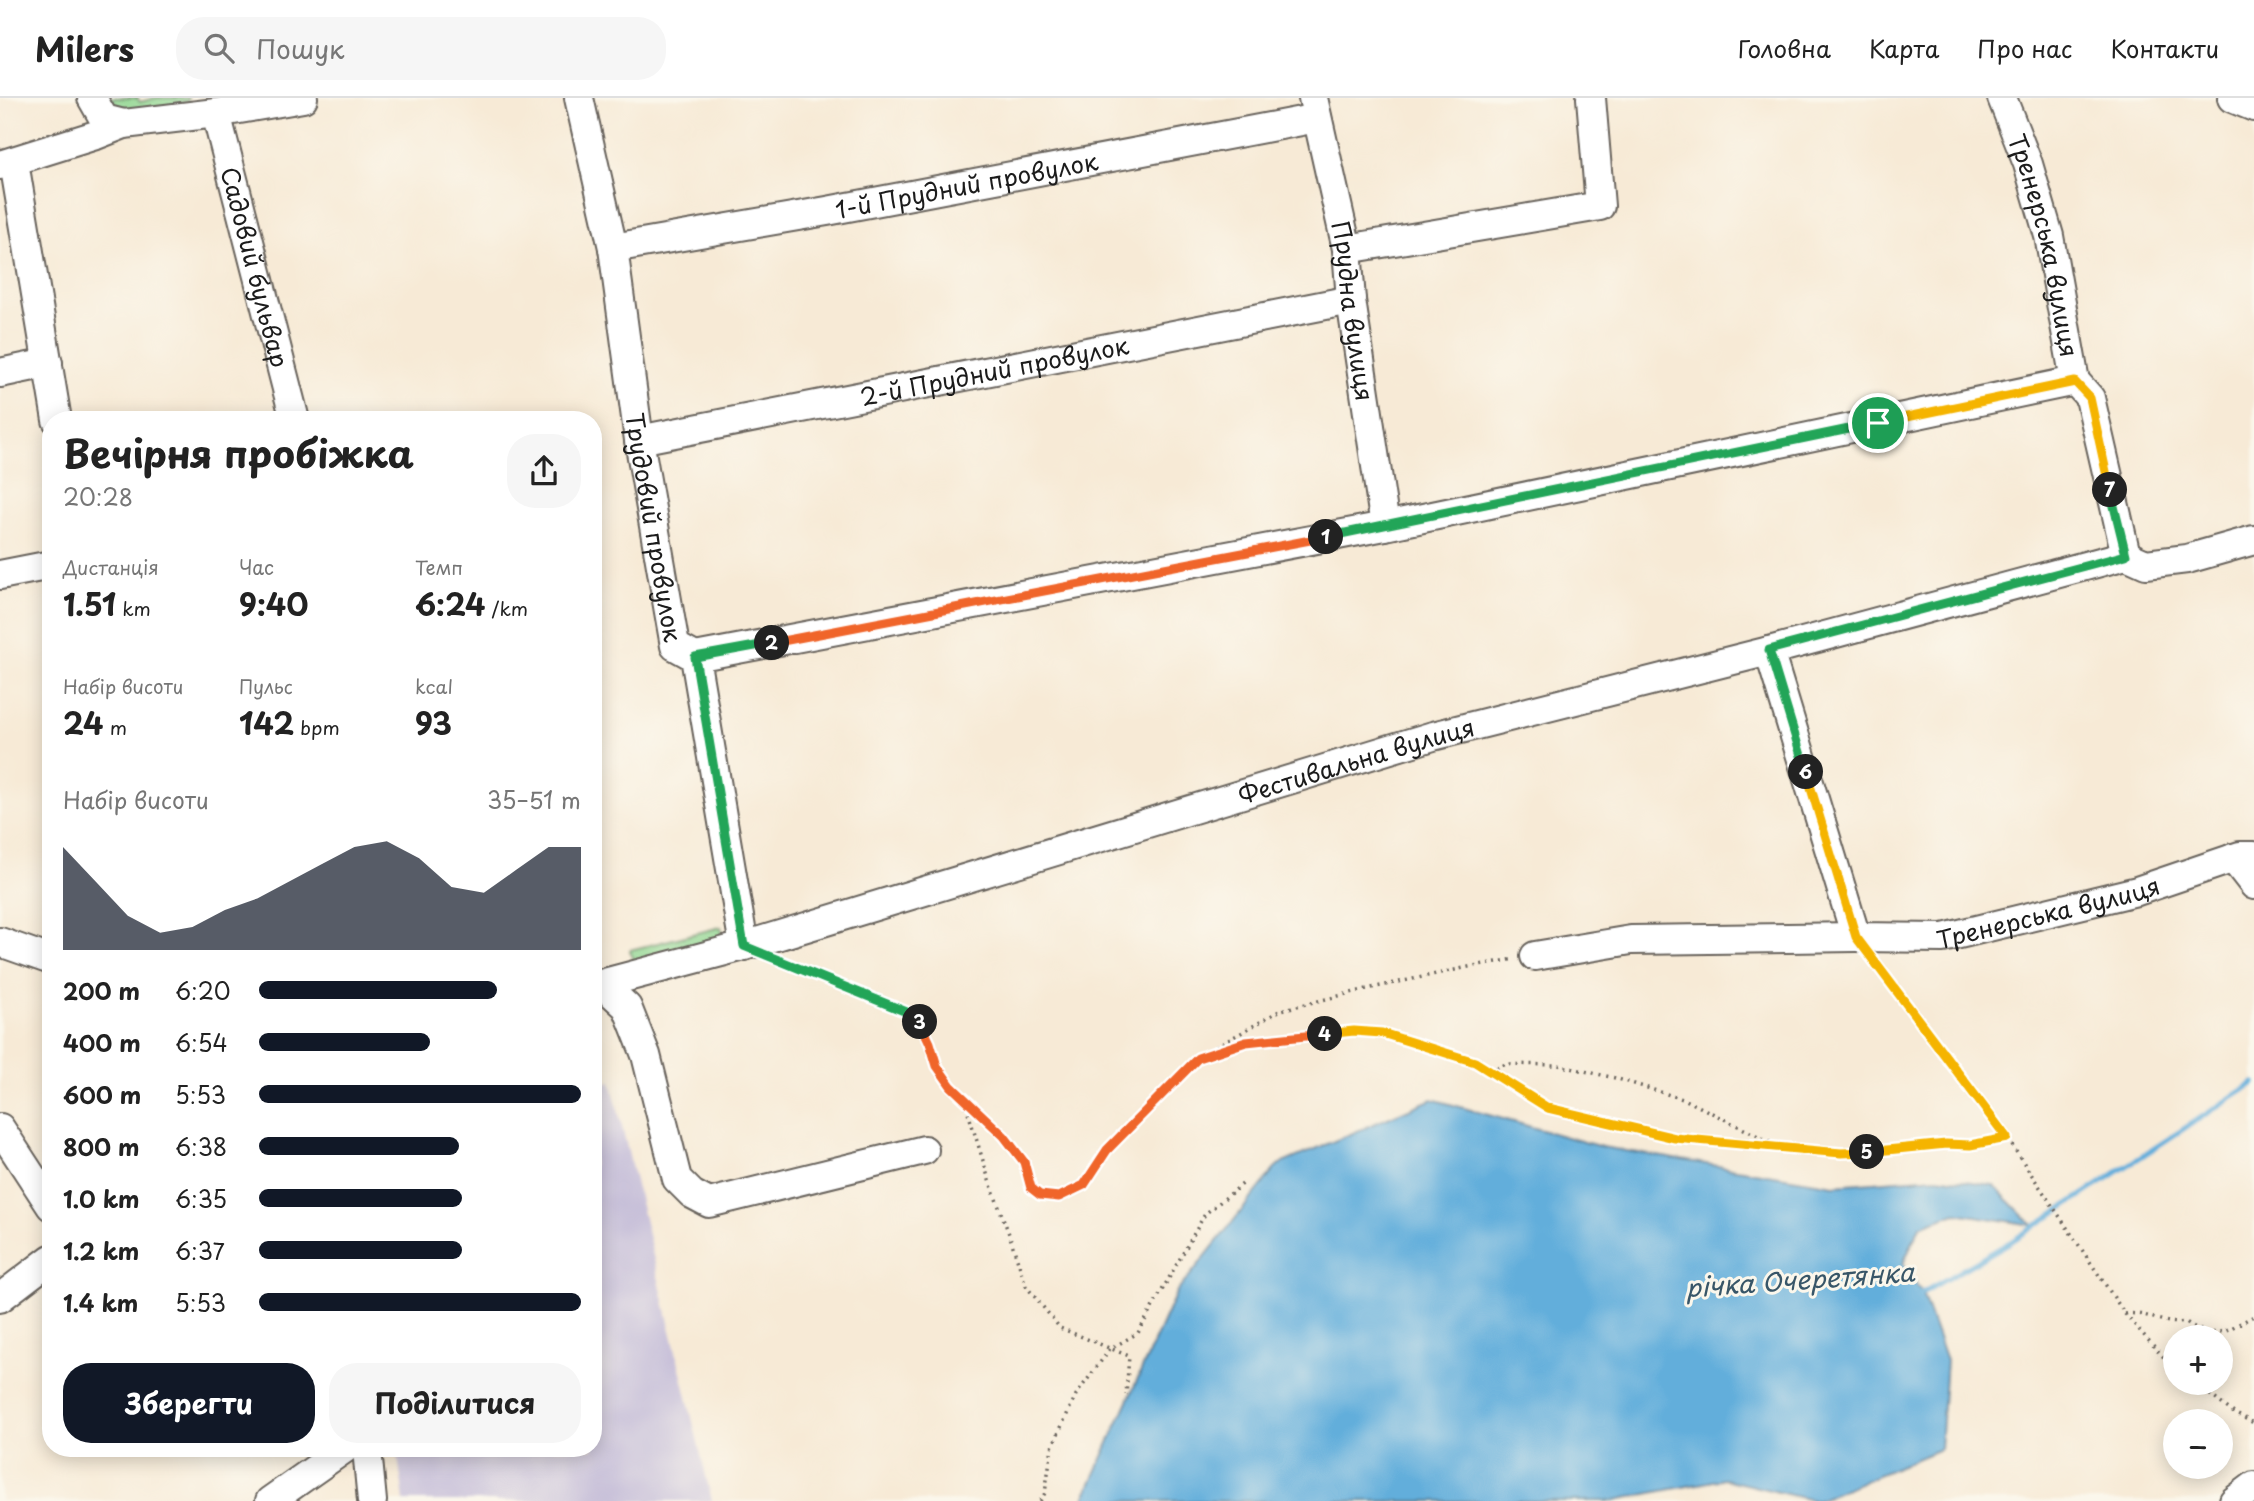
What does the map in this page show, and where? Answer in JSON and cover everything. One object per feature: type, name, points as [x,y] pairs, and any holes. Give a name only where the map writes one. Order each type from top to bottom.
[{"type":"street","points":[[92,98],[104,119],[124,124]]},
{"type":"street","points":[[56,411],[7,163],[124,124],[216,113],[303,98]]},
{"type":"street","name":"Трудовий провулок","points":[[579,98],[613,248],[639,440],[675,646],[695,657],[744,946]]},
{"type":"street","points":[[1347,249],[1600,206],[1591,98]]},
{"type":"street","name":"Тренерська вулиця","points":[[2002,98],[2028,164],[2049,236],[2075,382],[2090,398],[2126,555]]},
{"type":"street","points":[[2232,98],[2254,107]]},
{"type":"street","name":"1-й Прудний провулок","points":[[613,248],[827,211],[1315,108]]},
{"type":"street","name":"Прудна вулиця","points":[[1315,108],[1347,249],[1351,300],[1384,526]]},
{"type":"street","name":"Садовий бульвар","points":[[216,113],[293,411]]},
{"type":"street","name":"2-й Прудний провулок","points":[[639,440],[1351,300]]},
{"type":"street","points":[[0,373],[48,363]]},
{"type":"street","points":[[695,657],[1384,526],[2075,382]]},
{"type":"street","points":[[2126,555],[2146,564],[2187,559],[2254,540]]},
{"type":"street","name":"Фестивальна вулиця","points":[[602,984],[744,946],[1433,736],[2126,555]]},
{"type":"street","points":[[0,575],[42,567]]},
{"type":"street","points":[[1769,650],[1856,937]]},
{"type":"street","name":"Тренерська вулиця","points":[[1535,956],[1631,940],[1943,938],[2137,891],[2243,857],[2254,886]]},
{"type":"street","points":[[0,942],[42,957]]},
{"type":"street","points":[[602,988],[627,1007],[646,1055],[677,1180],[692,1194],[709,1203],[924,1150]]},
{"type":"street","points":[[0,1128],[42,1192]]},
{"type":"street","points":[[0,1298],[42,1266]]},
{"type":"street","points":[[270,1501],[333,1457]]},
{"type":"street","points":[[368,1457],[372,1501]]},
{"type":"street","points":[[2234,1501],[2254,1486]]},
{"type":"path","points":[[1856,937],[2007,1138],[2124,1314],[2163,1357]]},
{"type":"path","points":[[744,946],[914,1015],[922,1026],[937,1066],[951,1086],[1004,1136],[1024,1162],[1031,1188],[1040,1195],[1059,1197],[1084,1185],[1107,1150],[1198,1058],[1281,1010],[1473,965],[1535,956]]},
{"type":"path","points":[[1198,1058],[1246,1042],[1354,1031],[1382,1033],[1475,1062],[1548,1108],[1675,1138],[1841,1153],[1946,1144],[1970,1145],[2007,1138]]},
{"type":"path","points":[[1490,1071],[1506,1064],[1558,1065],[1615,1079],[1686,1100],[1779,1147]]},
{"type":"path","points":[[964,1097],[989,1180],[1026,1286],[1060,1328],[1129,1356],[1126,1395]]},
{"type":"path","points":[[1040,1501],[1045,1493],[1052,1447],[1076,1395],[1110,1349],[1138,1333],[1205,1214],[1245,1182]]},
{"type":"path","points":[[2124,1314],[2137,1312],[2173,1325],[2186,1322],[2198,1331],[2212,1334],[2254,1316]]},
{"type":"path","points":[[2210,1395],[2234,1413],[2254,1423]]},
{"type":"shaded area","points":[[611,1081],[712,1501],[404,1501],[398,1457],[602,1457],[602,1084]]},
{"type":"green space","points":[[107,98],[137,98],[140,102],[156,98],[188,98],[188,101],[130,114]]},
{"type":"green space","points":[[721,927],[726,947],[635,970],[630,950]]},
{"type":"water","points":[[1432,1099],[1602,1147],[1834,1185],[1937,1177],[1993,1185],[2033,1225],[1956,1213],[1920,1226],[1903,1264],[1922,1293],[1946,1361],[1940,1449],[1816,1501],[1724,1479],[1610,1501],[1083,1501],[1176,1293],[1278,1165]]},
{"type":"waterway","name":"річка Очеретянка","points":[[1915,1293],[1922,1293],[2012,1241],[2254,1083]]},
{"type":"route","points":[[2075,382],[2090,398],[2126,555],[1769,650],[1856,937],[2007,1138],[1970,1145],[1946,1144],[1841,1153],[1675,1138],[1548,1108],[1475,1062],[1382,1033],[1354,1031],[1246,1042],[1198,1058],[1107,1150],[1084,1185],[1059,1197],[1040,1195],[1031,1188],[1024,1162],[1004,1136],[951,1086],[937,1066],[930,1043],[914,1015],[744,946],[695,657],[1384,526],[1878,423],[2075,382]]}]
